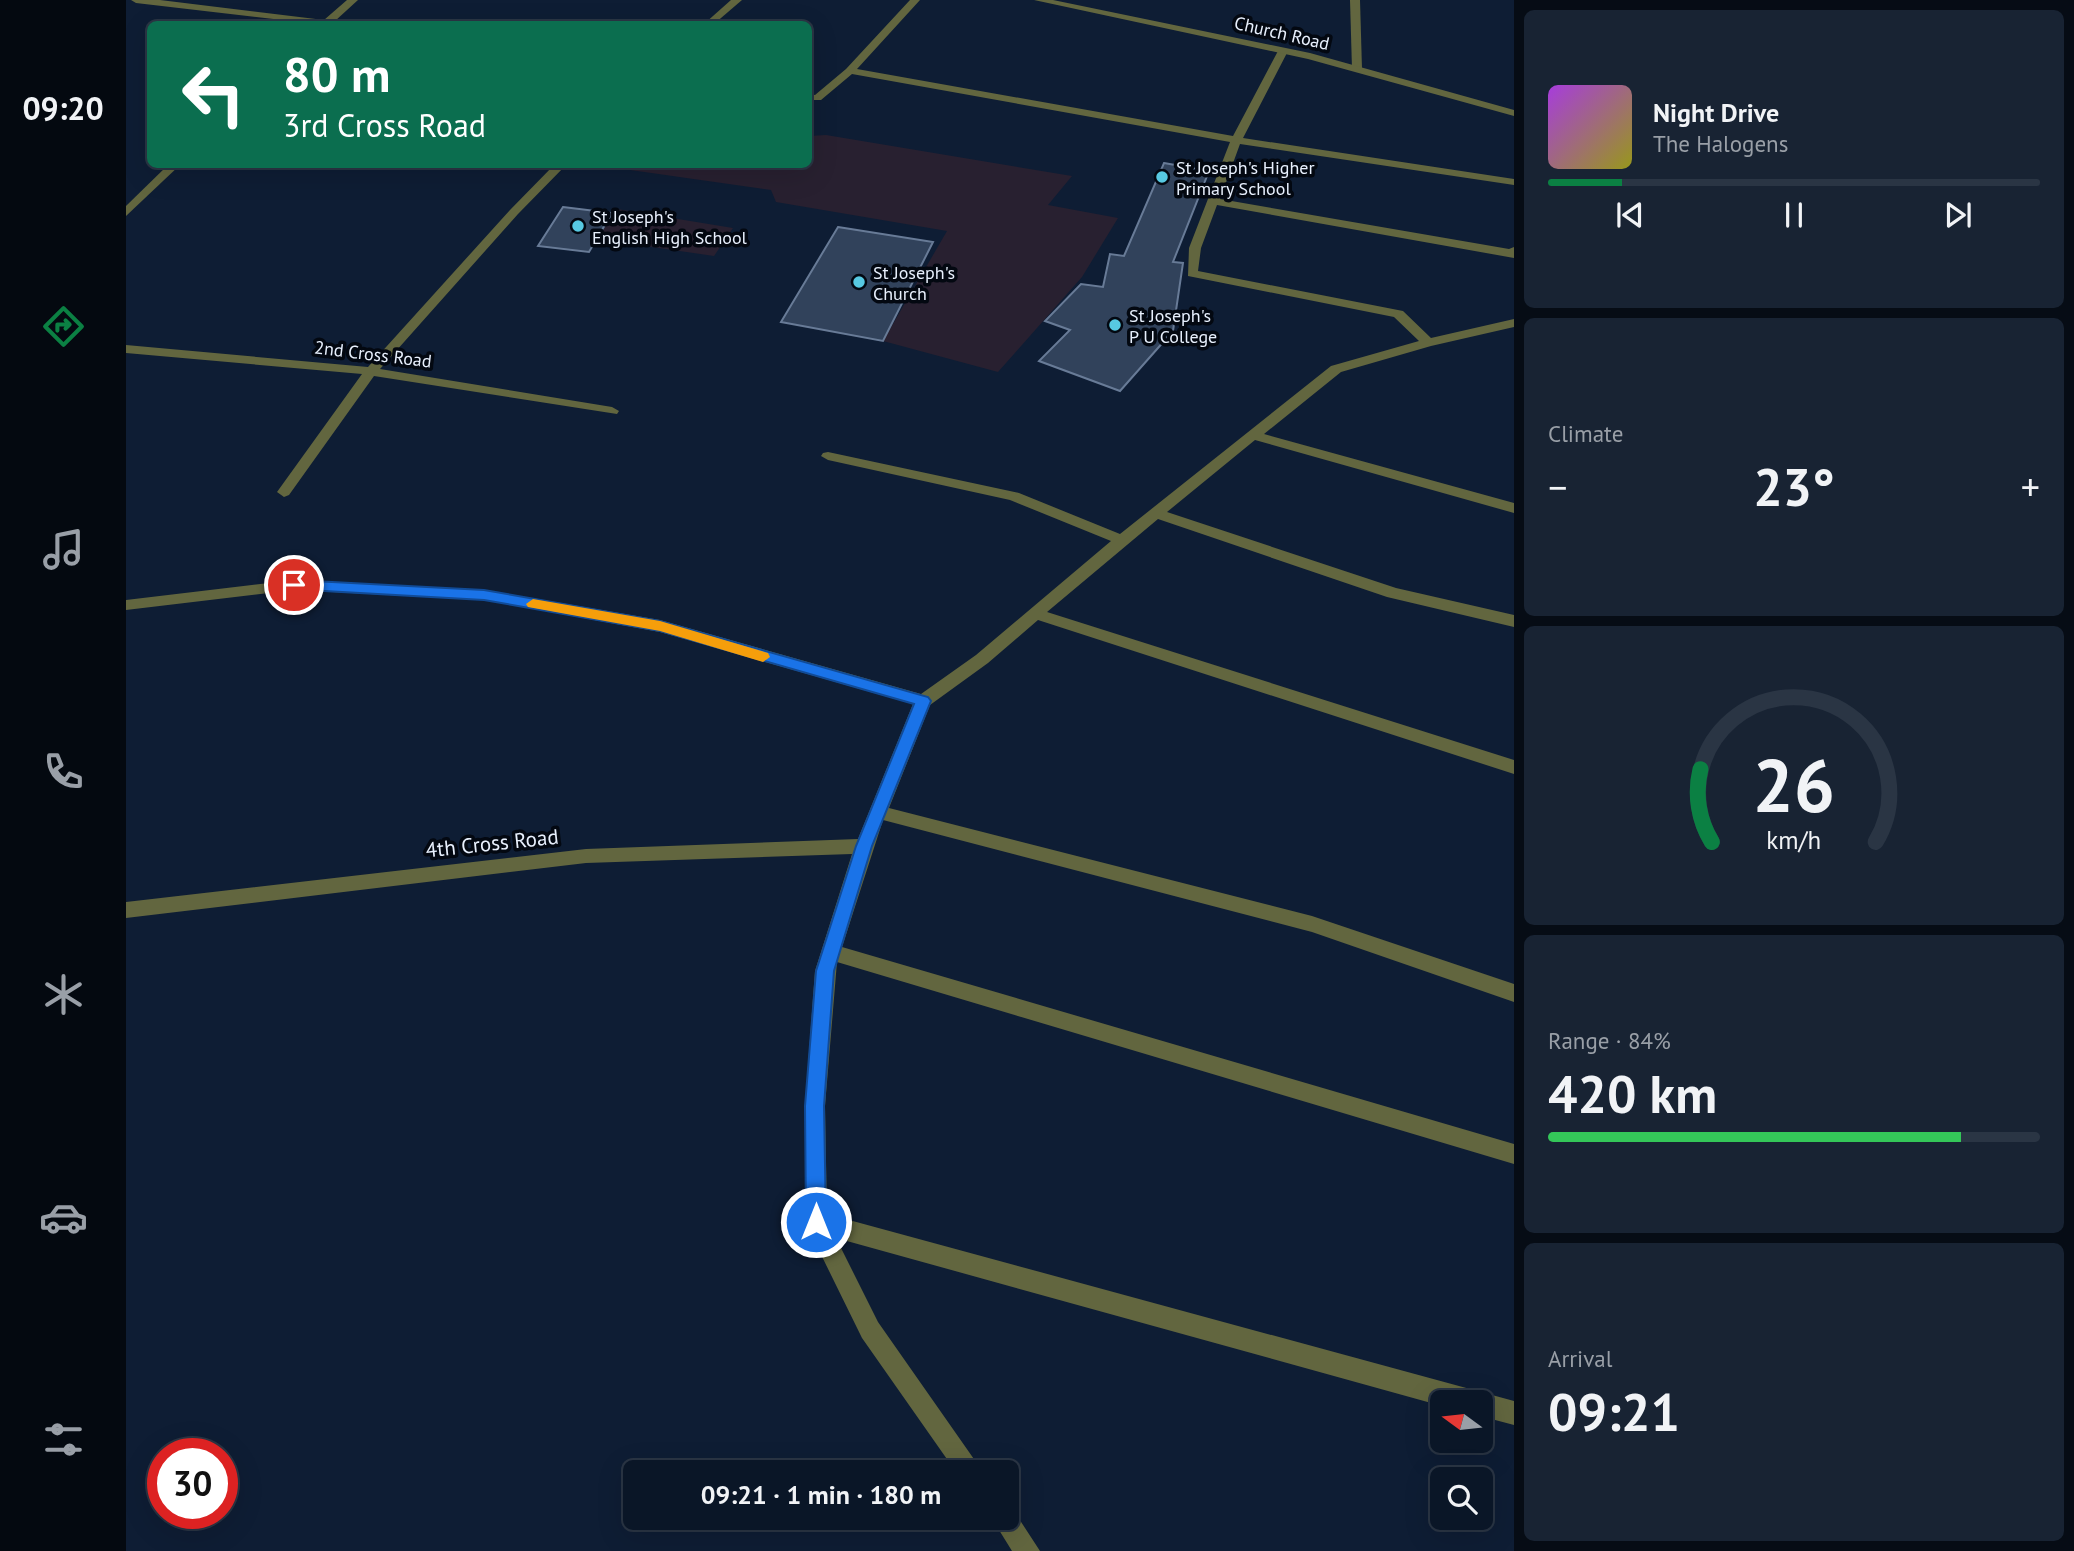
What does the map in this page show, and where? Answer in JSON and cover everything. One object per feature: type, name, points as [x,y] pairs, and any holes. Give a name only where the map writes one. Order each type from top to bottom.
[{"type":"street","points":[[136,0],[305,21]]},
{"type":"street","points":[[332,21],[353,0]]},
{"type":"street","points":[[712,21],[737,0]]},
{"type":"street","points":[[812,97],[817,98],[850,71],[915,0]]},
{"type":"street","name":"Church Road","points":[[1039,0],[1283,51],[1514,113]]},
{"type":"street","points":[[1355,0],[1357,69]]},
{"type":"street","points":[[1283,51],[1236,140],[1195,248],[1192,273],[1398,314],[1428,343]]},
{"type":"street","points":[[850,71],[1236,140],[1514,182]]},
{"type":"street","points":[[126,212],[172,168]]},
{"type":"street","points":[[284,492],[370,371],[514,212],[558,168]]},
{"type":"street","points":[[1213,201],[1514,254],[1514,251]]},
{"type":"street","points":[[962,1460],[870,1330],[816,1222],[815,1106],[825,971],[864,846],[923,701],[982,659],[1122,540],[1336,369],[1428,343],[1514,323]]},
{"type":"street","name":"2nd Cross Road","points":[[126,349],[370,371],[612,411]]},
{"type":"street","points":[[1252,435],[1514,508]]},
{"type":"street","points":[[828,456],[1014,496],[1122,540]]},
{"type":"street","points":[[1156,513],[1394,593],[1514,621]]},
{"type":"street","points":[[126,605],[294,585],[484,595],[660,626],[923,701]]},
{"type":"street","points":[[1035,614],[1514,766]]},
{"type":"street","points":[[878,812],[1312,924],[1514,993]]},
{"type":"street","name":"4th Cross Road","points":[[126,910],[586,856],[864,846]]},
{"type":"street","points":[[831,952],[1514,1154]]},
{"type":"street","points":[[816,1222],[1430,1390]]},
{"type":"street","points":[[1493,1407],[1514,1413]]},
{"type":"street","points":[[1012,1530],[1027,1551]]},
{"type":"shaded area","points":[[826,135],[1072,176],[1048,205],[1118,218],[1082,277],[998,372],[883,341],[947,231],[776,202],[771,190],[616,168],[812,168],[812,136]]},
{"type":"shaded area","points":[[617,209],[733,228],[714,256],[597,239]]},
{"type":"building","name":"St Joseph's P U College","points":[[1164,163],[1209,171],[1173,262],[1183,263],[1173,331],[1120,391],[1039,361],[1070,330],[1045,321],[1081,284],[1103,287],[1110,254],[1124,256]]},
{"type":"building","name":"St Joseph's English High School","points":[[563,207],[612,213],[589,252],[538,246]]},
{"type":"building","name":"St Joseph's Church","points":[[838,227],[933,242],[883,341],[781,322]]},
{"type":"slow traffic","points":[[533,604],[660,626],[763,657]]},
{"type":"place","name":"St Joseph's Higher Primary School","points":[[1162,177]]},
{"type":"place","name":"St Joseph's English High School","points":[[578,226]]},
{"type":"place","name":"St Joseph's Church","points":[[859,282]]},
{"type":"place","name":"St Joseph's P U College","points":[[1115,325]]},
{"type":"route","points":[[294,585],[484,595],[660,626],[923,701],[864,846],[825,971],[815,1106],[816,1222]]}]
